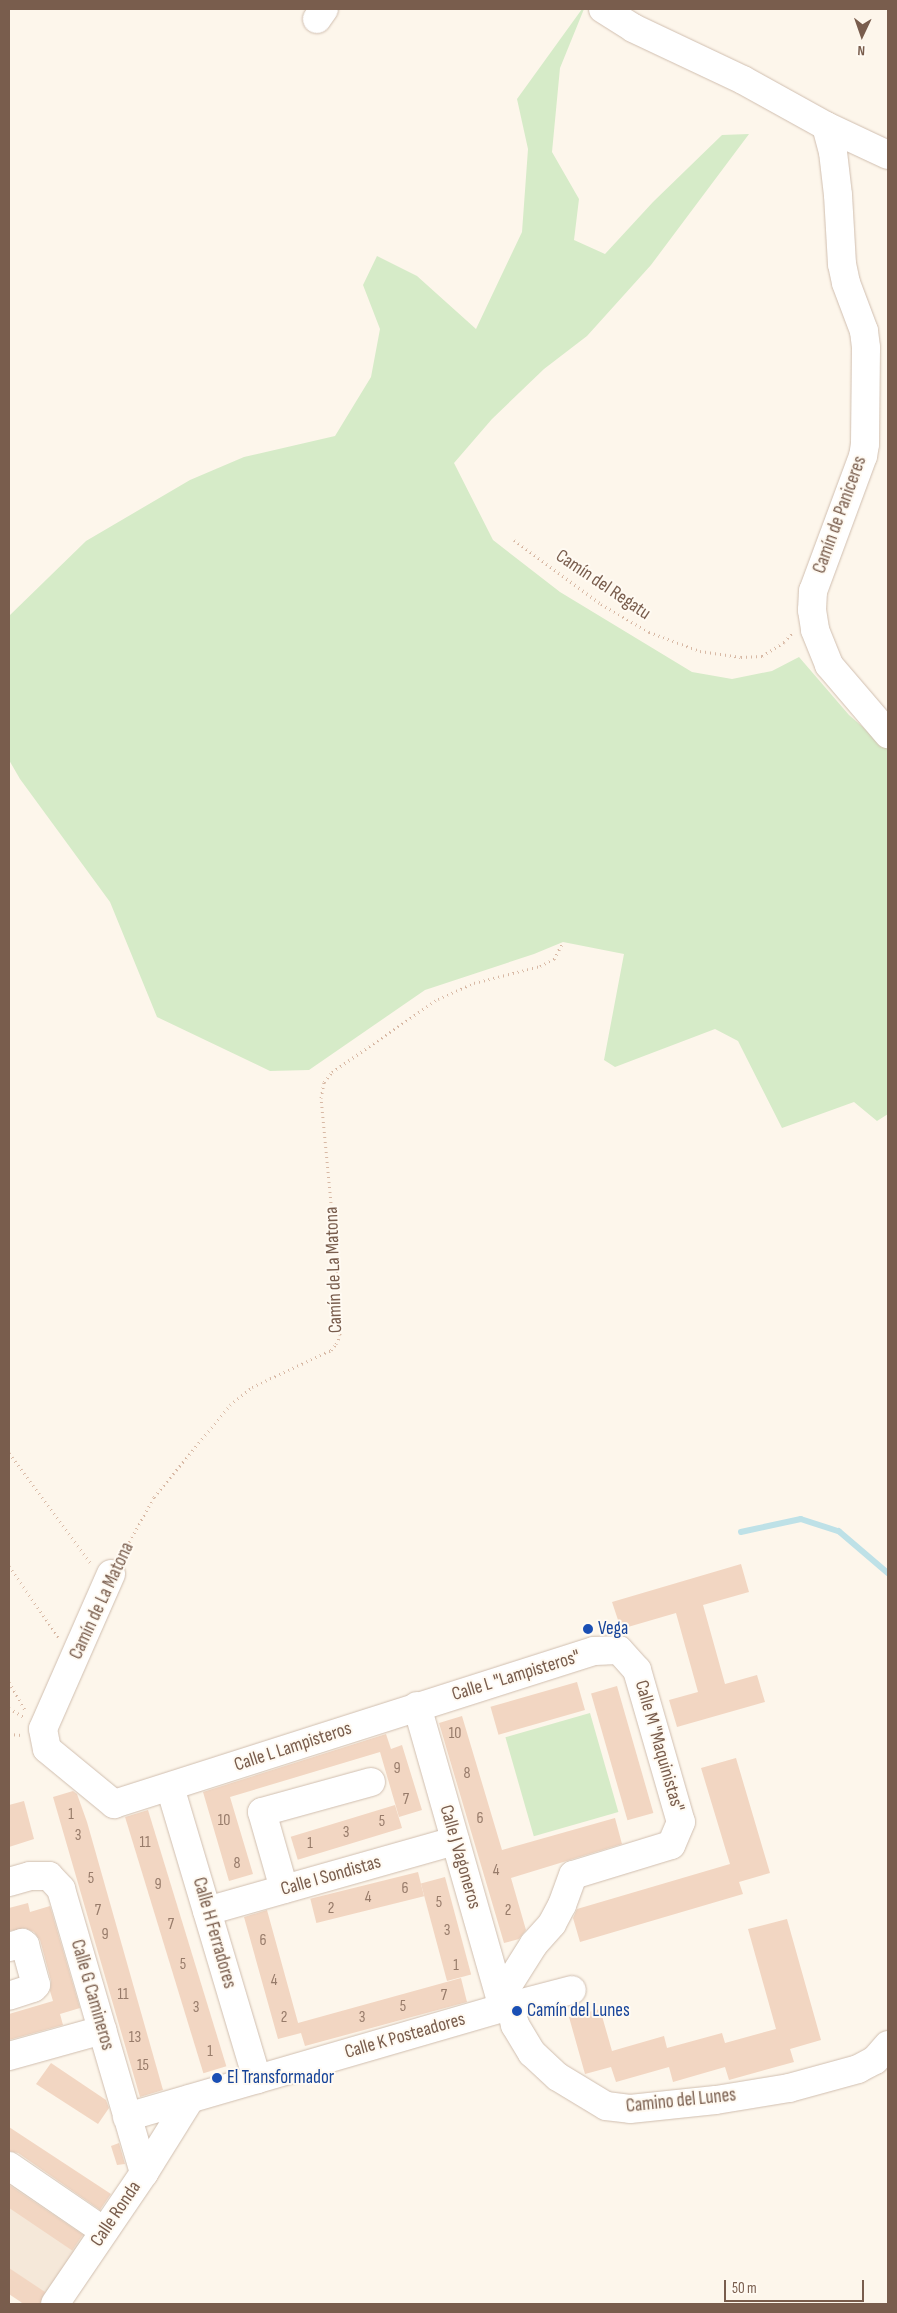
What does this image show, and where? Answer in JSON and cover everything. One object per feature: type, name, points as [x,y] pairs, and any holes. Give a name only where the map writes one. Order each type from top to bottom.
[{"type":"street","points":[[603,9],[633,28],[743,80],[826,126],[888,156]]},
{"type":"street","name":"Camín de Paniceres","points":[[826,126],[833,152],[838,195],[842,264],[846,283],[864,331],[866,348],[864,444],[862,456],[813,591],[812,610],[815,630],[829,665],[888,734]]},
{"type":"street","name":"Camín de La Matona","points":[[109,1579],[43,1729],[47,1749],[114,1804],[170,1787]]},
{"type":"street","name":"Calle L \"Lampisteros\"","points":[[417,1706],[594,1652],[618,1650],[637,1670]]},
{"type":"street","name":"Calle M \"Maquinistas\"","points":[[504,2004],[534,1944],[552,1924],[562,1905],[573,1875],[671,1845],[681,1822],[637,1670]]},
{"type":"street","name":"Calle L Lampisteros","points":[[170,1787],[417,1706]]},
{"type":"street","name":"Calle J Vagoneros","points":[[417,1706],[504,2004]]},
{"type":"street","points":[[284,1889],[262,1812],[371,1782]]},
{"type":"street","name":"Calle H Ferradores","points":[[170,1787],[257,2079]]},
{"type":"street","name":"Calle I Sondistas","points":[[207,1911],[455,1841]]},
{"type":"street","name":"Calle G Camineros","points":[[9,1882],[30,1876],[49,1876],[61,1889],[127,2117]]},
{"type":"street","points":[[9,1947],[22,1943],[25,1945],[36,1985],[33,1988],[9,1996]]},
{"type":"street","name":"Calle K Posteadores","points":[[127,2117],[504,2004],[572,1990]]},
{"type":"street","name":"Camino del Lunes","points":[[504,2004],[532,2053],[558,2077],[606,2106],[630,2109],[716,2100],[789,2088],[858,2069],[875,2060],[888,2045]]},
{"type":"street","points":[[9,2056],[102,2030]]},
{"type":"street","points":[[144,2173],[190,2099]]},
{"type":"street","name":"Calle Ronda","points":[[56,2304],[144,2173],[127,2117]]},
{"type":"street","points":[[9,2166],[104,2231]]},
{"type":"path","name":"Camín del Regatu","points":[[514,540],[601,604],[649,632],[700,651],[741,657],[762,656],[784,642],[812,610]]},
{"type":"path","name":"Camín de La Matona","points":[[109,1579],[154,1497],[230,1405],[252,1386],[331,1350],[340,1335],[338,1277],[321,1098],[324,1082],[332,1072],[438,999],[474,983],[540,966],[554,959],[563,942]]},
{"type":"path","points":[[9,1453],[109,1579]]},
{"type":"path","points":[[9,1566],[74,1659]]},
{"type":"path","points":[[9,1682],[29,1716]]},
{"type":"shaded area","points":[[9,2178],[92,2230],[43,2304],[20,2304],[21,2302],[9,2294]]},
{"type":"green space","points":[[582,9],[584,9],[560,68],[552,152],[579,199],[574,240],[605,254],[653,202],[722,135],[749,134],[651,265],[587,336],[544,369],[492,419],[454,463],[493,540],[560,592],[692,672],[732,679],[772,671],[799,657],[849,715],[888,749],[888,1114],[877,1121],[854,1102],[782,1128],[738,1041],[715,1029],[615,1067],[604,1060],[624,954],[563,942],[534,954],[425,990],[309,1070],[270,1071],[157,1017],[110,902],[20,779],[9,760],[9,616],[86,541],[190,480],[244,457],[335,436],[371,377],[380,329],[363,285],[377,256],[417,276],[476,329],[522,232],[528,149],[517,99]]},
{"type":"green space","points":[[590,1713],[618,1812],[534,1836],[505,1737]]},
{"type":"building","points":[[741,1564],[749,1592],[703,1605],[725,1684],[757,1675],[765,1702],[677,1727],[669,1700],[698,1692],[676,1613],[621,1629],[612,1602]]},
{"type":"building","points":[[577,1682],[585,1710],[498,1735],[490,1707]]},
{"type":"building","points":[[617,1686],[653,1813],[627,1820],[591,1693]]},
{"type":"building","points":[[462,1716],[502,1850],[615,1818],[622,1844],[511,1878],[526,1930],[519,1939],[504,1943],[439,1723]]},
{"type":"building","points":[[386,1734],[391,1749],[402,1745],[422,1810],[399,1817],[380,1752],[230,1797],[253,1874],[229,1881],[203,1792]]},
{"type":"building","points":[[736,1758],[770,1873],[739,1882],[743,1894],[580,1942],[573,1918],[577,1909],[730,1864],[701,1768]]},
{"type":"building","points":[[73,1791],[77,1794],[87,1822],[163,2090],[140,2097],[53,1797]]},
{"type":"building","points":[[24,1801],[34,1839],[9,1847],[9,1805]]},
{"type":"building","points":[[395,1805],[402,1828],[298,1860],[291,1837]]},
{"type":"building","points":[[148,1810],[226,2066],[203,2073],[125,1817]]},
{"type":"building","points":[[418,1872],[424,1896],[316,1923],[310,1899]]},
{"type":"building","points":[[445,1877],[471,1975],[447,1981],[421,1883]]},
{"type":"building","points":[[28,1903],[30,1912],[50,1906],[80,2008],[60,2014],[63,2025],[9,2040],[9,2014],[53,2001],[50,1991],[51,1981],[40,1940],[34,1932],[25,1928],[9,1931],[9,1908]]},
{"type":"building","points":[[267,1910],[298,2023],[461,1978],[467,2002],[305,2046],[301,2033],[278,2039],[244,1917]]},
{"type":"building","points":[[787,1919],[821,2040],[790,2049],[794,2062],[729,2080],[725,2067],[673,2082],[669,2067],[616,2082],[611,2067],[585,2074],[569,2017],[600,2009],[612,2051],[664,2036],[667,2048],[722,2033],[725,2043],[776,2029],[748,1929]]},
{"type":"building","points":[[51,2063],[106,2100],[109,2108],[98,2124],[36,2084]]},
{"type":"building","points":[[9,2127],[111,2194],[100,2210],[18,2153],[9,2151]]},
{"type":"building","points":[[119,2143],[125,2164],[117,2165],[111,2146]]},
{"type":"building","points":[[9,2185],[83,2235],[72,2251],[9,2208]]},
{"type":"building","points":[[9,2268],[45,2292],[40,2304],[24,2304],[9,2294]]},
{"type":"waterway","points":[[741,1532],[801,1519],[839,1531],[888,1573]]},
{"type":"place","name":"Vega","points":[[588,1629]]},
{"type":"place","name":"Camín del Lunes","points":[[517,2011]]},
{"type":"place","name":"El Transformador","points":[[217,2078]]}]
